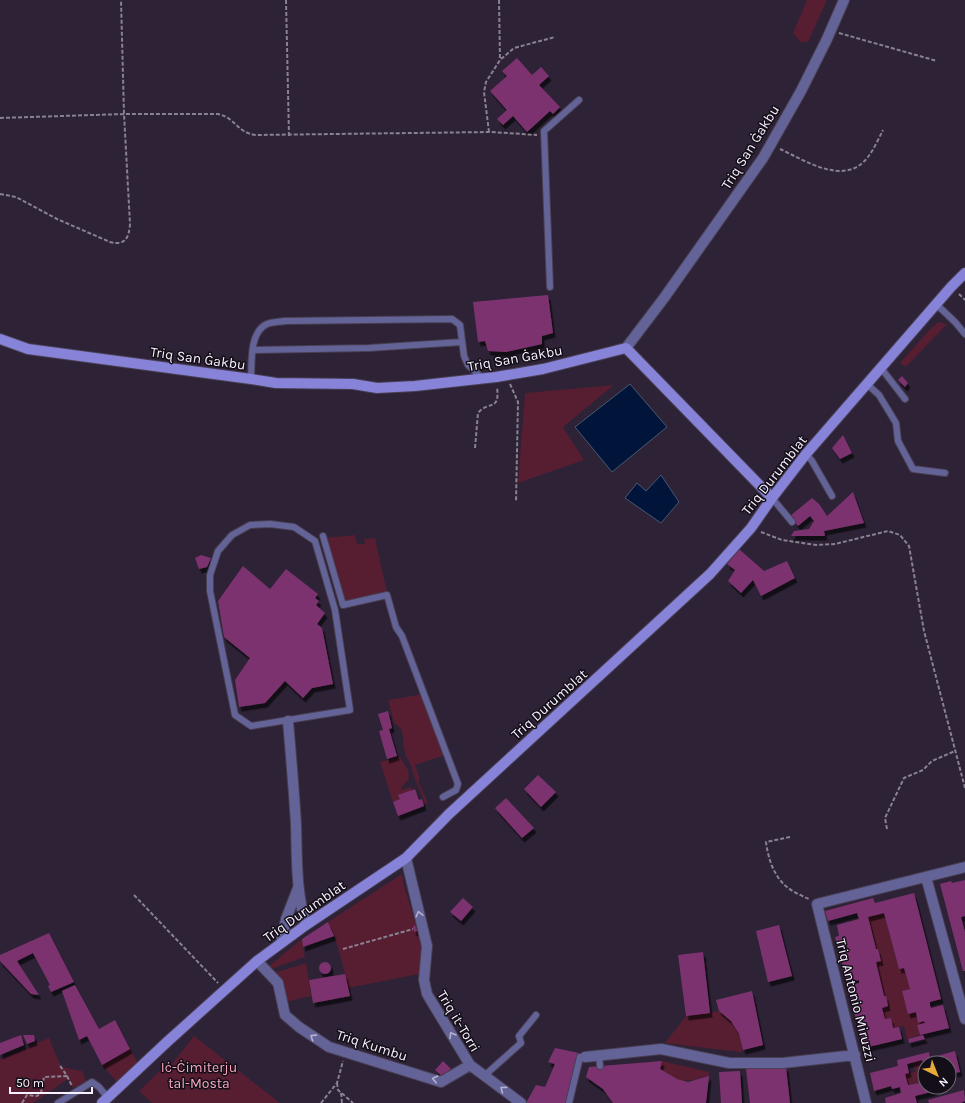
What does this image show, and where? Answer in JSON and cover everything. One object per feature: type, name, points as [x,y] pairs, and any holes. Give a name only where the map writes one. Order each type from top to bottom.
[{"type":"street","name":"Triq San Ġakbu","points":[[0,339],[28,350],[251,379],[276,382],[353,384],[377,388],[415,386],[483,379],[543,369],[626,348],[668,292],[763,158],[801,91],[844,0]]},
{"type":"street","name":"Triq Durumblat","points":[[105,1101],[257,961],[306,925],[406,858],[449,814],[710,574],[751,528],[806,454],[965,272]]},
{"type":"street","points":[[626,348],[772,498]]},
{"type":"street","points":[[288,721],[294,793],[299,887],[302,914],[306,925]]},
{"type":"street","name":"Triq it-Torri","points":[[406,858],[427,946],[424,980],[425,990],[470,1065],[521,1103]]},
{"type":"street","points":[[817,904],[965,867]]},
{"type":"street","points":[[926,877],[961,988],[965,1019]]},
{"type":"street","points":[[281,943],[286,919],[299,887]]},
{"type":"street","name":"Triq Antonio Miruzzi","points":[[817,904],[866,1103]]},
{"type":"street","name":"Triq Kumbu","points":[[257,961],[278,983],[285,1015],[299,1027],[329,1047],[441,1082],[470,1065]]},
{"type":"street","points":[[583,1057],[661,1049],[729,1063],[783,1063],[855,1055]]},
{"type":"lane","points":[[550,287],[544,131],[579,100]]},
{"type":"lane","points":[[936,304],[965,334]]},
{"type":"lane","points":[[251,379],[253,342],[258,330],[267,324],[286,321],[452,319],[460,324],[464,356],[468,365],[483,379]]},
{"type":"lane","points":[[253,350],[369,348],[462,342]]},
{"type":"lane","points":[[881,368],[905,399]]},
{"type":"lane","points":[[867,384],[879,395],[896,423],[898,441],[913,468],[945,473]]},
{"type":"lane","points":[[806,454],[812,461],[832,496]]},
{"type":"lane","points":[[772,498],[792,522]]},
{"type":"lane","points":[[270,524],[294,527],[315,541],[335,610],[350,710],[288,721],[251,726],[235,715],[210,591],[210,575],[218,551],[232,535],[250,525],[270,524]]},
{"type":"lane","points":[[323,536],[344,604],[387,596],[396,627],[402,636],[458,784],[456,790],[443,797]]},
{"type":"lane","points":[[484,1076],[521,1043],[519,1036],[536,1015]]},
{"type":"lane","points":[[599,1055],[600,1066]]},
{"type":"lane","points":[[569,1103],[583,1057]]},
{"type":"lane","points":[[58,1103],[92,1082],[99,1087],[105,1101]]},
{"type":"path","points":[[0,194],[16,197],[57,218],[110,242],[122,243],[127,238],[130,229],[124,114],[121,0]]},
{"type":"path","points":[[286,0],[289,136]]},
{"type":"path","points":[[499,0],[500,60]]},
{"type":"path","points":[[830,31],[937,61]]},
{"type":"path","points":[[489,132],[484,92],[486,82],[500,60],[514,48],[555,37]]},
{"type":"path","points":[[0,118],[124,114],[218,114],[229,117],[242,130],[250,134],[289,136],[489,132],[544,136]]},
{"type":"path","points":[[771,144],[824,170],[840,172],[857,167],[868,158],[884,130]]},
{"type":"path","points":[[475,448],[478,413],[481,409],[493,405],[496,402],[501,376]]},
{"type":"path","points":[[501,376],[518,402],[516,502]]},
{"type":"path","points":[[751,528],[782,540],[816,545],[835,544],[888,531],[900,535],[909,546],[924,631],[965,788]]},
{"type":"path","points":[[887,829],[885,818],[904,778],[923,770],[932,761],[956,751]]},
{"type":"path","points":[[790,837],[766,842],[767,854],[776,874],[786,887],[817,904]]},
{"type":"path","points":[[134,895],[224,990]]},
{"type":"path","points":[[343,949],[422,927]]},
{"type":"path","points":[[321,1103],[337,1083],[344,1060],[350,1054]]},
{"type":"path","points":[[22,1103],[27,1095],[37,1096],[41,1093],[44,1077],[66,1076],[59,1064]]},
{"type":"path","points":[[337,1083],[338,1090],[353,1103]]},
{"type":"path","points":[[341,1093],[342,1103]]},
{"type":"green space","points":[[807,0],[827,0],[808,42],[800,42],[793,33]]},
{"type":"green space","points":[[939,322],[947,324],[906,367],[900,363],[932,327]]},
{"type":"green space","points":[[614,385],[563,427],[584,460],[518,483],[525,393]]},
{"type":"green space","points":[[355,535],[357,544],[365,544],[364,539],[375,538],[387,592],[345,602],[325,538]]},
{"type":"green space","points":[[423,694],[445,755],[415,765],[420,779],[418,781],[428,803],[425,804],[406,755],[401,729],[394,723],[388,700]]},
{"type":"green space","points":[[400,757],[408,770],[409,779],[401,790],[411,787],[412,790],[399,795],[400,799],[393,802],[380,762]]},
{"type":"green space","points":[[402,874],[404,886],[423,948],[419,974],[348,988],[337,946],[328,922]]},
{"type":"green space","points":[[884,913],[899,969],[904,968],[910,989],[902,991],[908,1013],[916,1012],[918,1023],[924,1021],[925,1023],[917,1025],[920,1035],[907,1039],[904,1026],[893,1028],[891,1018],[885,1019],[882,1008],[888,1006],[886,996],[884,996],[876,962],[881,961],[878,949],[876,949],[868,917]]},
{"type":"green space","points":[[302,939],[305,957],[271,969],[269,966]]},
{"type":"green space","points":[[306,963],[311,996],[285,1002],[274,973]]},
{"type":"green space","points":[[719,1011],[735,1028],[743,1050],[740,1052],[665,1043],[686,1016]]},
{"type":"green space","name":"Iċ-Ċimiterju tal-Mosta","points":[[194,1036],[280,1103],[152,1103],[139,1091],[164,1067],[168,1069]]},
{"type":"green space","points":[[49,1038],[61,1067],[82,1071],[86,1081],[73,1088],[68,1079],[33,1103],[0,1103],[0,1059],[29,1048],[29,1046]]},
{"type":"green space","points":[[130,1049],[138,1063],[117,1082],[102,1065]]},
{"type":"green space","points":[[662,1061],[709,1072],[709,1076],[694,1080],[678,1079],[660,1069]]},
{"type":"green space","points":[[917,1061],[917,1083],[908,1085],[905,1074],[915,1072],[913,1062]]},
{"type":"water","points":[[630,384],[667,427],[612,472],[575,427]]},
{"type":"water","points":[[661,475],[679,502],[661,523],[625,498],[637,483],[646,491]]},
{"type":"building","points":[[517,58],[532,75],[541,67],[549,76],[539,85],[560,107],[553,114],[550,111],[527,132],[513,116],[503,125],[497,119],[507,110],[490,91],[507,76],[502,71]]},
{"type":"building","points":[[548,295],[553,333],[542,336],[542,344],[506,352],[488,351],[485,341],[478,342],[473,302]]},
{"type":"building","points":[[902,376],[908,383],[905,387],[898,380]]},
{"type":"building","points":[[843,435],[852,453],[840,459],[832,448]]},
{"type":"building","points":[[853,492],[864,523],[824,531],[825,536],[791,536],[794,531],[809,529],[814,521],[810,516],[798,526],[790,516],[812,498],[819,504],[827,516]]},
{"type":"building","points":[[739,549],[764,571],[787,561],[795,578],[761,596],[753,580],[741,593],[728,581],[735,570],[727,564]]},
{"type":"building","points":[[201,555],[211,558],[207,567],[199,569],[195,558]]},
{"type":"building","points":[[243,566],[270,589],[286,569],[318,594],[315,598],[319,601],[316,605],[325,613],[317,624],[322,628],[333,684],[312,688],[303,698],[285,681],[265,703],[239,707],[235,680],[250,658],[224,637],[218,601]]},
{"type":"building","points":[[388,711],[392,728],[389,729],[397,756],[387,759],[379,731],[383,730],[378,714]]},
{"type":"building","points":[[538,775],[556,792],[541,807],[524,789]]},
{"type":"building","points":[[415,789],[419,800],[422,799],[424,806],[398,816],[393,802],[400,799],[398,795]]},
{"type":"building","points":[[506,798],[534,828],[522,838],[495,808]]},
{"type":"building","points":[[965,880],[965,916],[961,917],[965,932],[965,971],[963,971],[940,884],[951,881],[952,883]]},
{"type":"building","points":[[914,893],[941,999],[930,1002],[930,1005],[931,1008],[943,1005],[949,1028],[920,1035],[917,1025],[925,1023],[924,1021],[918,1023],[916,1012],[908,1014],[902,991],[910,989],[904,968],[899,969],[884,913],[868,917],[876,949],[878,949],[881,961],[876,962],[884,996],[886,996],[888,1006],[882,1008],[885,1019],[891,1018],[893,1028],[899,1027],[902,1039],[864,1048],[847,986],[859,983],[859,980],[847,983],[839,952],[848,950],[847,946],[838,948],[835,937],[839,936],[837,925],[859,919],[857,913],[828,921],[825,911],[873,898],[875,903]]},
{"type":"building","points":[[463,898],[473,907],[461,921],[450,912]]},
{"type":"building","points":[[328,922],[334,936],[303,947],[302,939]]},
{"type":"building","points":[[415,925],[417,931],[414,932],[413,927]]},
{"type":"building","points":[[779,925],[792,976],[768,982],[756,931]]},
{"type":"building","points":[[49,933],[74,982],[51,992],[48,986],[50,985],[33,953],[17,961],[39,995],[31,994],[0,961],[0,955]]},
{"type":"building","points":[[703,952],[710,1013],[686,1016],[678,955]]},
{"type":"building","points":[[323,962],[327,962],[331,968],[327,974],[323,974],[319,970],[319,966]]},
{"type":"building","points":[[345,974],[350,996],[313,1003],[309,980]]},
{"type":"building","points":[[75,985],[99,1029],[115,1020],[130,1049],[102,1065],[87,1036],[79,1040],[62,991]]},
{"type":"building","points":[[752,991],[763,1045],[743,1050],[739,1034],[731,1021],[719,1011],[716,1000]]},
{"type":"building","points":[[21,1035],[24,1045],[0,1055],[0,1043]]},
{"type":"building","points":[[23,1035],[34,1035],[35,1041],[27,1044]]},
{"type":"building","points":[[923,1035],[925,1039],[909,1043],[908,1039]]},
{"type":"building","points":[[555,1048],[579,1053],[566,1103],[526,1103],[536,1085],[545,1087],[555,1064],[548,1062]]},
{"type":"building","points":[[955,1051],[956,1055],[941,1055]]},
{"type":"building","points":[[929,1052],[930,1055],[917,1055]]},
{"type":"building","points":[[917,1055],[917,1061],[907,1064],[909,1073],[905,1074],[908,1085],[917,1083],[917,1095],[919,1095],[915,1096],[917,1103],[886,1103],[885,1098],[901,1093],[900,1087],[892,1089],[891,1086],[874,1091],[870,1073],[898,1066],[897,1060]]},
{"type":"building","points":[[957,1059],[960,1072],[957,1073]]},
{"type":"building","points":[[443,1061],[451,1069],[443,1077],[435,1070]]},
{"type":"building","points":[[662,1061],[660,1069],[677,1079],[688,1082],[709,1076],[706,1103],[613,1103],[603,1089],[586,1077],[589,1067]]},
{"type":"building","points":[[786,1067],[790,1103],[750,1103],[746,1069]]},
{"type":"building","points":[[740,1071],[742,1103],[721,1103],[719,1072]]},
{"type":"building","points":[[964,1090],[965,1101],[961,1103],[929,1103],[928,1100],[946,1095],[957,1095],[957,1092]]}]
